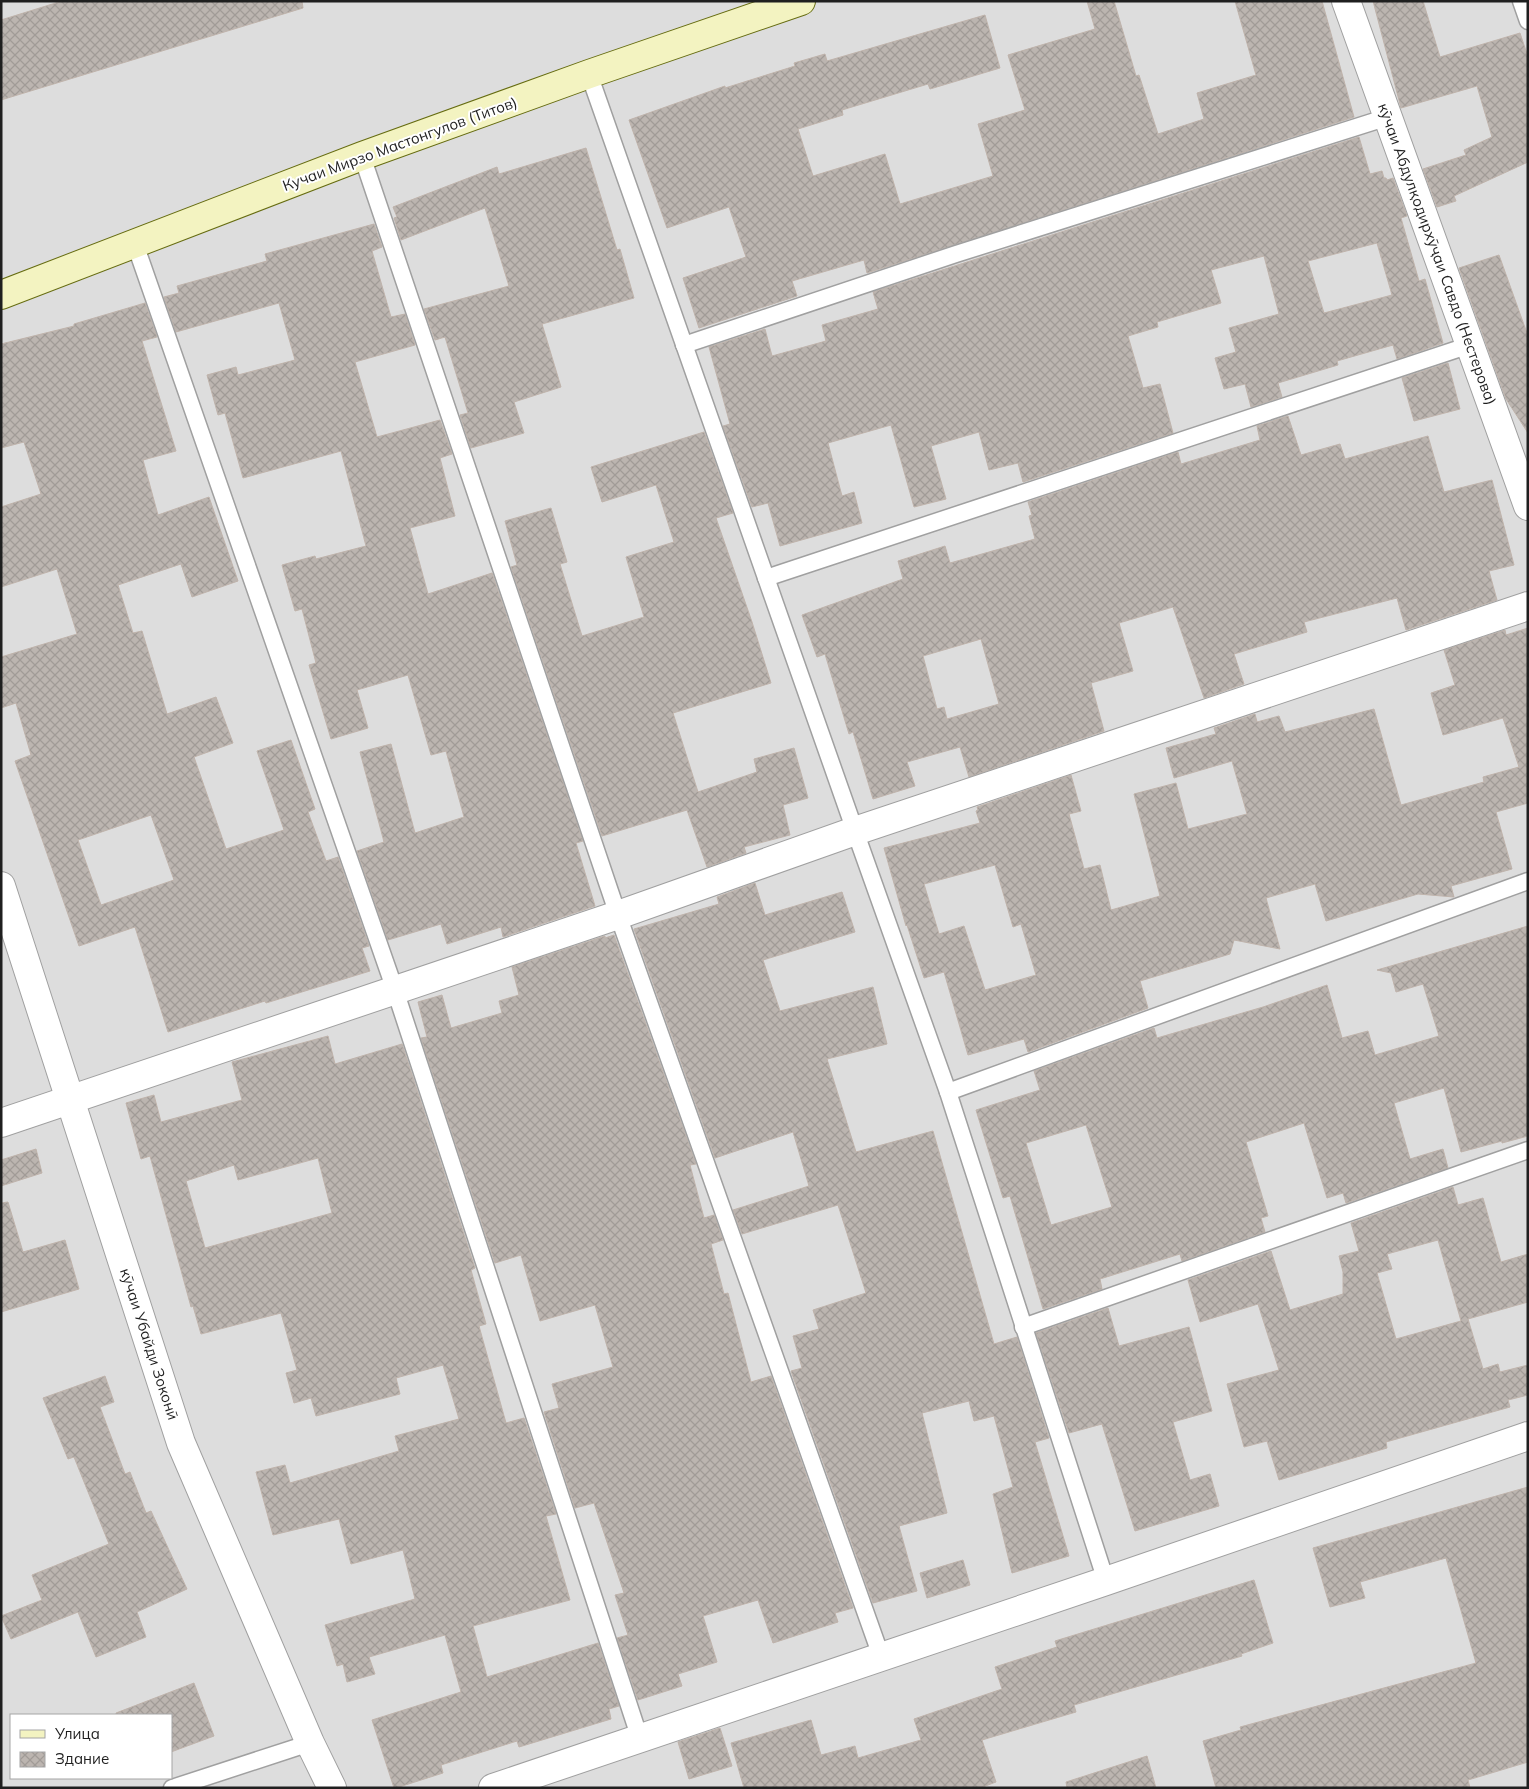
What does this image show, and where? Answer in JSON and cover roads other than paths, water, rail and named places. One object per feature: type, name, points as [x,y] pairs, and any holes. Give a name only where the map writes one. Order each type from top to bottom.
[{"type":"street","name":"Кучаи Мирзо Мастонгулов (Титов)","points":[[1,295],[362,156],[589,74],[802,1]]},
{"type":"street","name":"кӯчаи Абдулқодирхӯҷаи Савдо (Нестерова)","points":[[1346,1],[1528,506]]},
{"type":"street","points":[[1,1123],[618,915],[855,831],[1528,606]]},
{"type":"street","name":"кӯчаи Убайди Зоконӣ","points":[[1,886],[181,1443],[310,1743],[332,1788]]},
{"type":"street","points":[[493,1788],[1528,1436]]},
{"type":"lane","points":[[1521,1],[1528,21]]},
{"type":"lane","points":[[589,74],[948,1092],[1106,1581]]},
{"type":"lane","points":[[684,345],[956,254],[1388,117]]},
{"type":"lane","points":[[362,156],[618,915],[881,1656]]},
{"type":"lane","points":[[135,244],[395,990],[640,1739]]},
{"type":"lane","points":[[766,578],[1470,345]]},
{"type":"lane","points":[[948,1092],[1528,881]]},
{"type":"lane","points":[[1023,1327],[1528,1150]]},
{"type":"lane","points":[[172,1788],[310,1743]]}]
